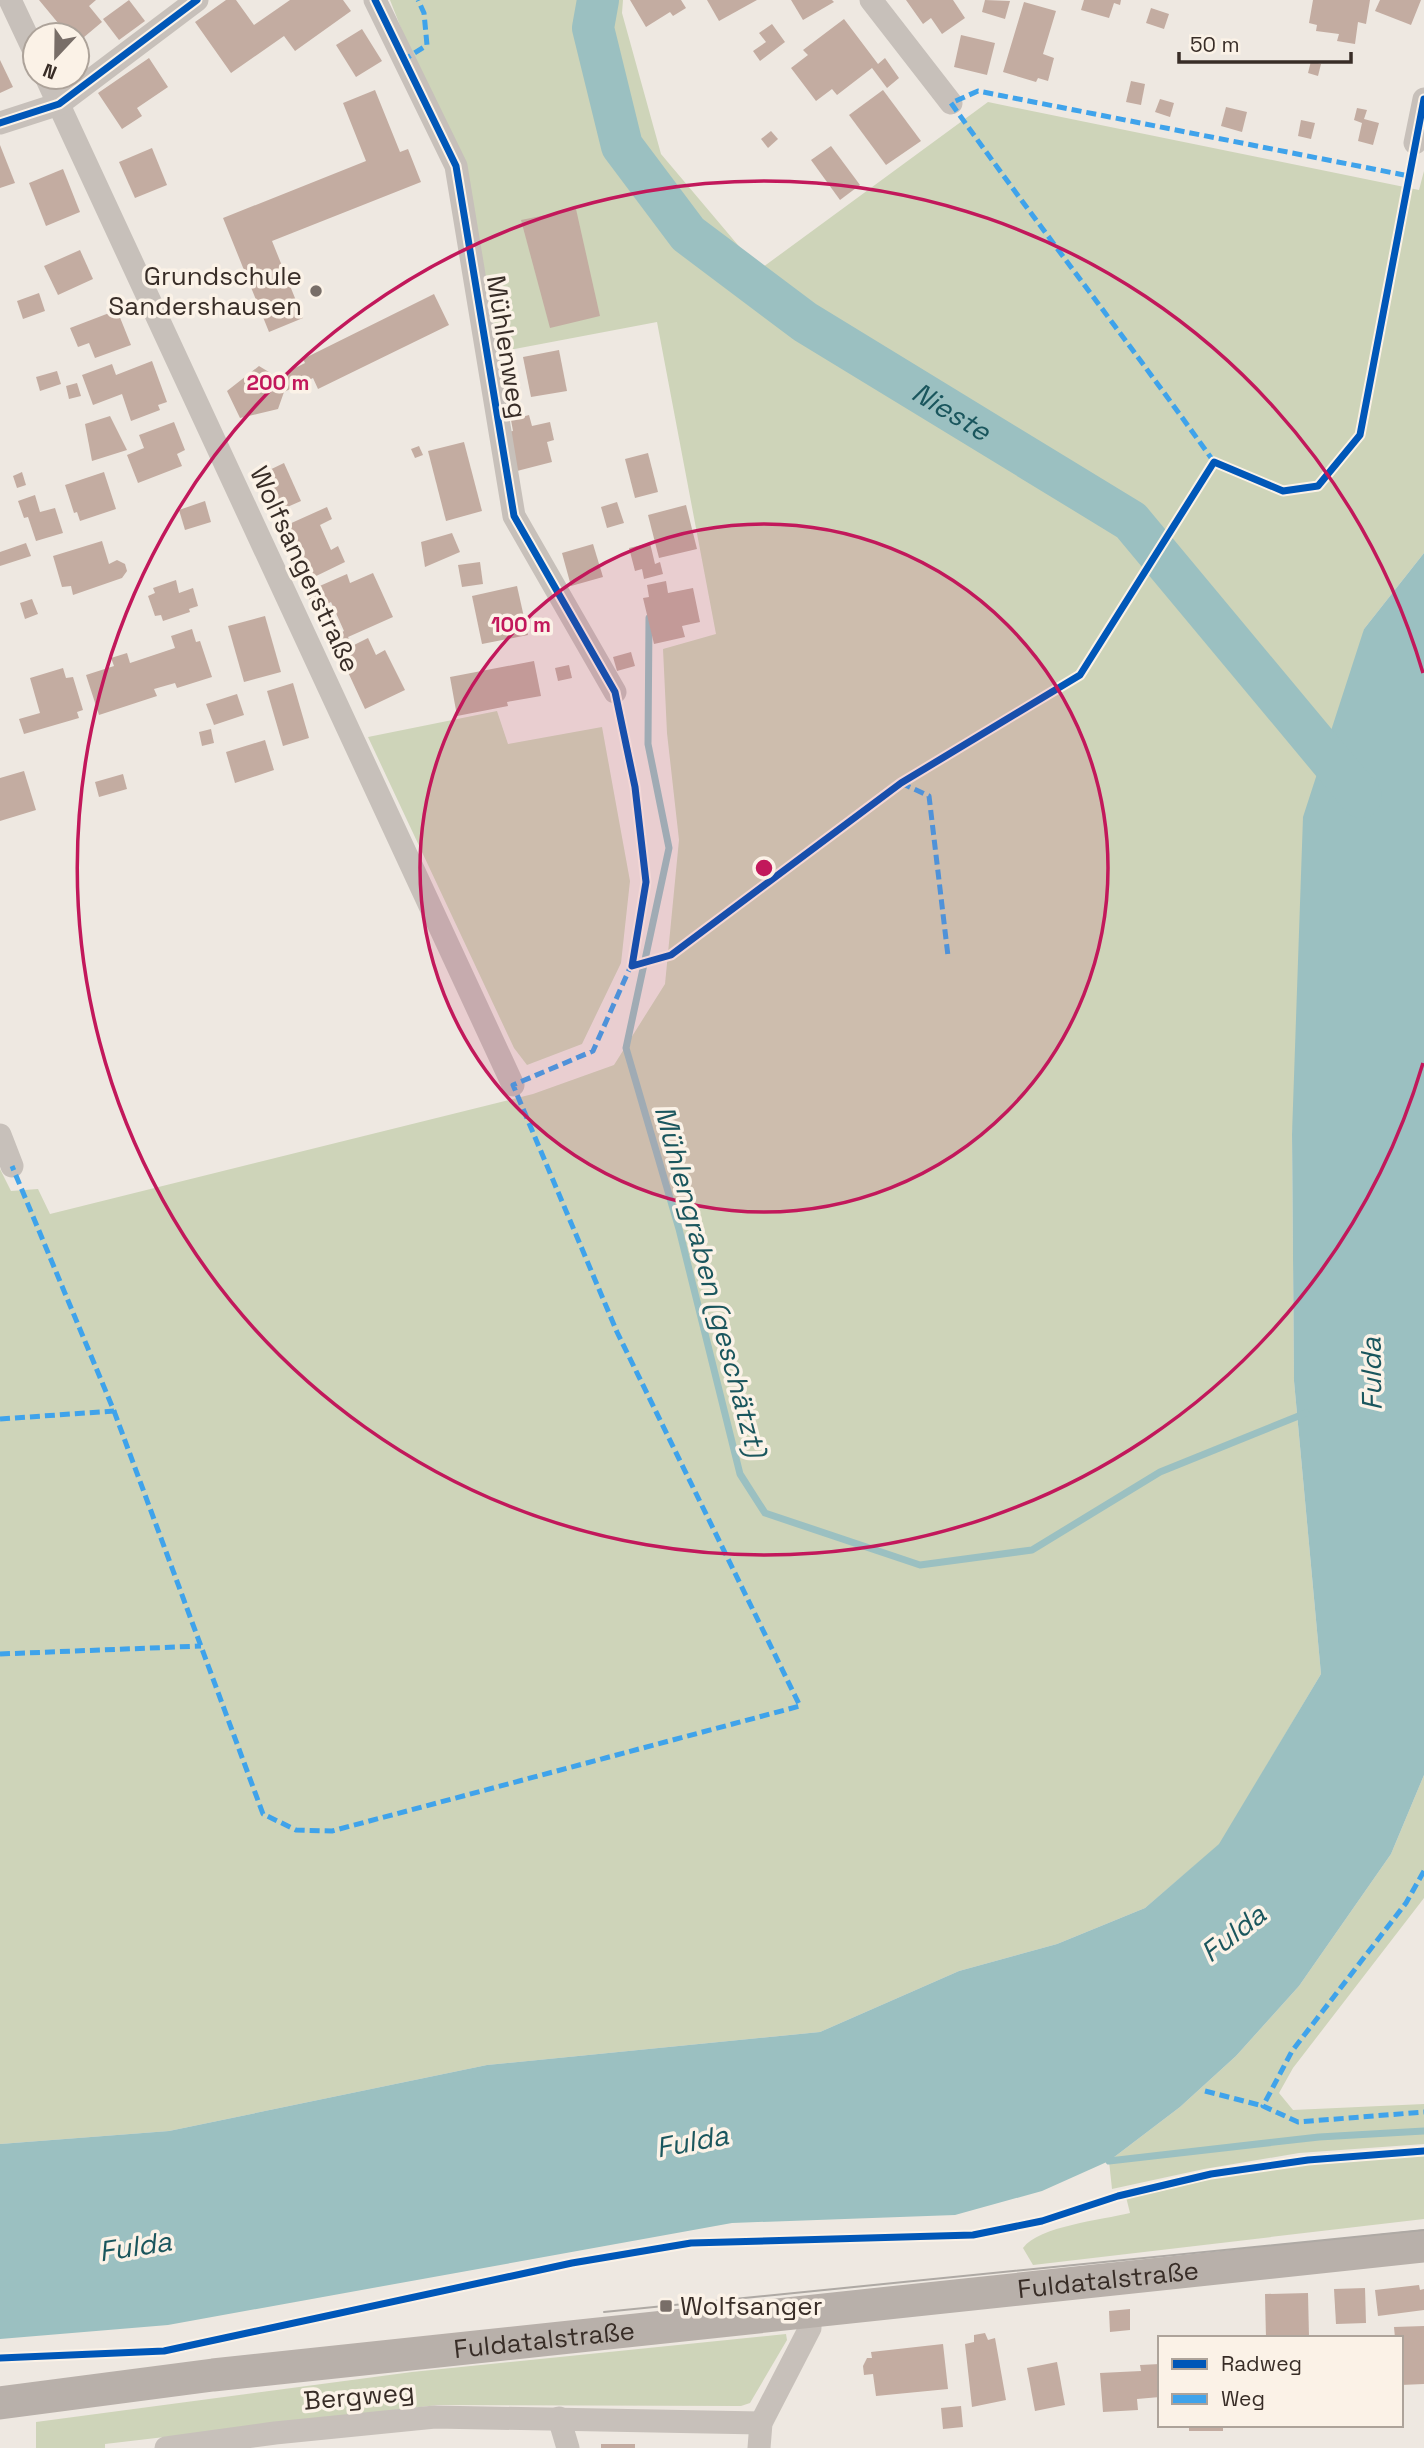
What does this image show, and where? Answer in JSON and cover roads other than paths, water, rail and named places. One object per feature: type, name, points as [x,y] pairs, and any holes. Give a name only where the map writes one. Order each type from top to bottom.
[{"type":"main road","name":"Fuldatalstraße","points":[[0,2403],[213,2375],[1424,2246]]},
{"type":"street","points":[[10,0],[21,23]]},
{"type":"street","points":[[0,123],[59,104],[197,0]]},
{"type":"street","name":"Mühlenweg","points":[[375,0],[456,166],[514,516],[615,692]]},
{"type":"street","points":[[872,0],[951,103]]},
{"type":"street","name":"Wolfsangerstraße","points":[[53,91],[513,1085]]},
{"type":"street","points":[[1415,143],[1424,99]]},
{"type":"street","points":[[0,1135],[12,1166]]},
{"type":"street","points":[[759,2448],[761,2423],[810,2328],[809,2310]]},
{"type":"street","name":"Bergweg","points":[[166,2448],[275,2432],[435,2417],[761,2423]]},
{"type":"street","points":[[559,2418],[568,2448]]},
{"type":"water","name":"Fulda","points":[[1424,553],[1424,1775],[1391,1854],[1299,1986],[1236,2056],[1180,2107],[1109,2161],[1042,2191],[955,2215],[732,2223],[168,2325],[0,2339],[0,2144],[169,2131],[487,2065],[820,2032],[959,1971],[1057,1944],[1145,1908],[1219,1844],[1321,1674],[1294,1381],[1292,1134],[1303,817],[1364,629]]},
{"type":"waterway","name":"Nieste","points":[[598,0],[593,28],[622,146],[688,234],[805,322],[1131,521],[1361,797]]},
{"type":"waterway","name":"Mühlengraben (geschätzt)","points":[[649,618],[648,744],[669,848],[626,1048],[679,1229],[740,1474],[765,1513],[920,1565],[1032,1550],[1160,1472],[1306,1413]]},
{"type":"waterway","points":[[1109,2161],[1319,2137],[1424,2131]]},
{"type":"tram line","points":[[604,2312],[1424,2230]]},
{"type":"place","name":"Grundschule Sandershausen","points":[[316,291]]},
{"type":"place","name":"Wolfsanger","points":[[666,2306]]}]
